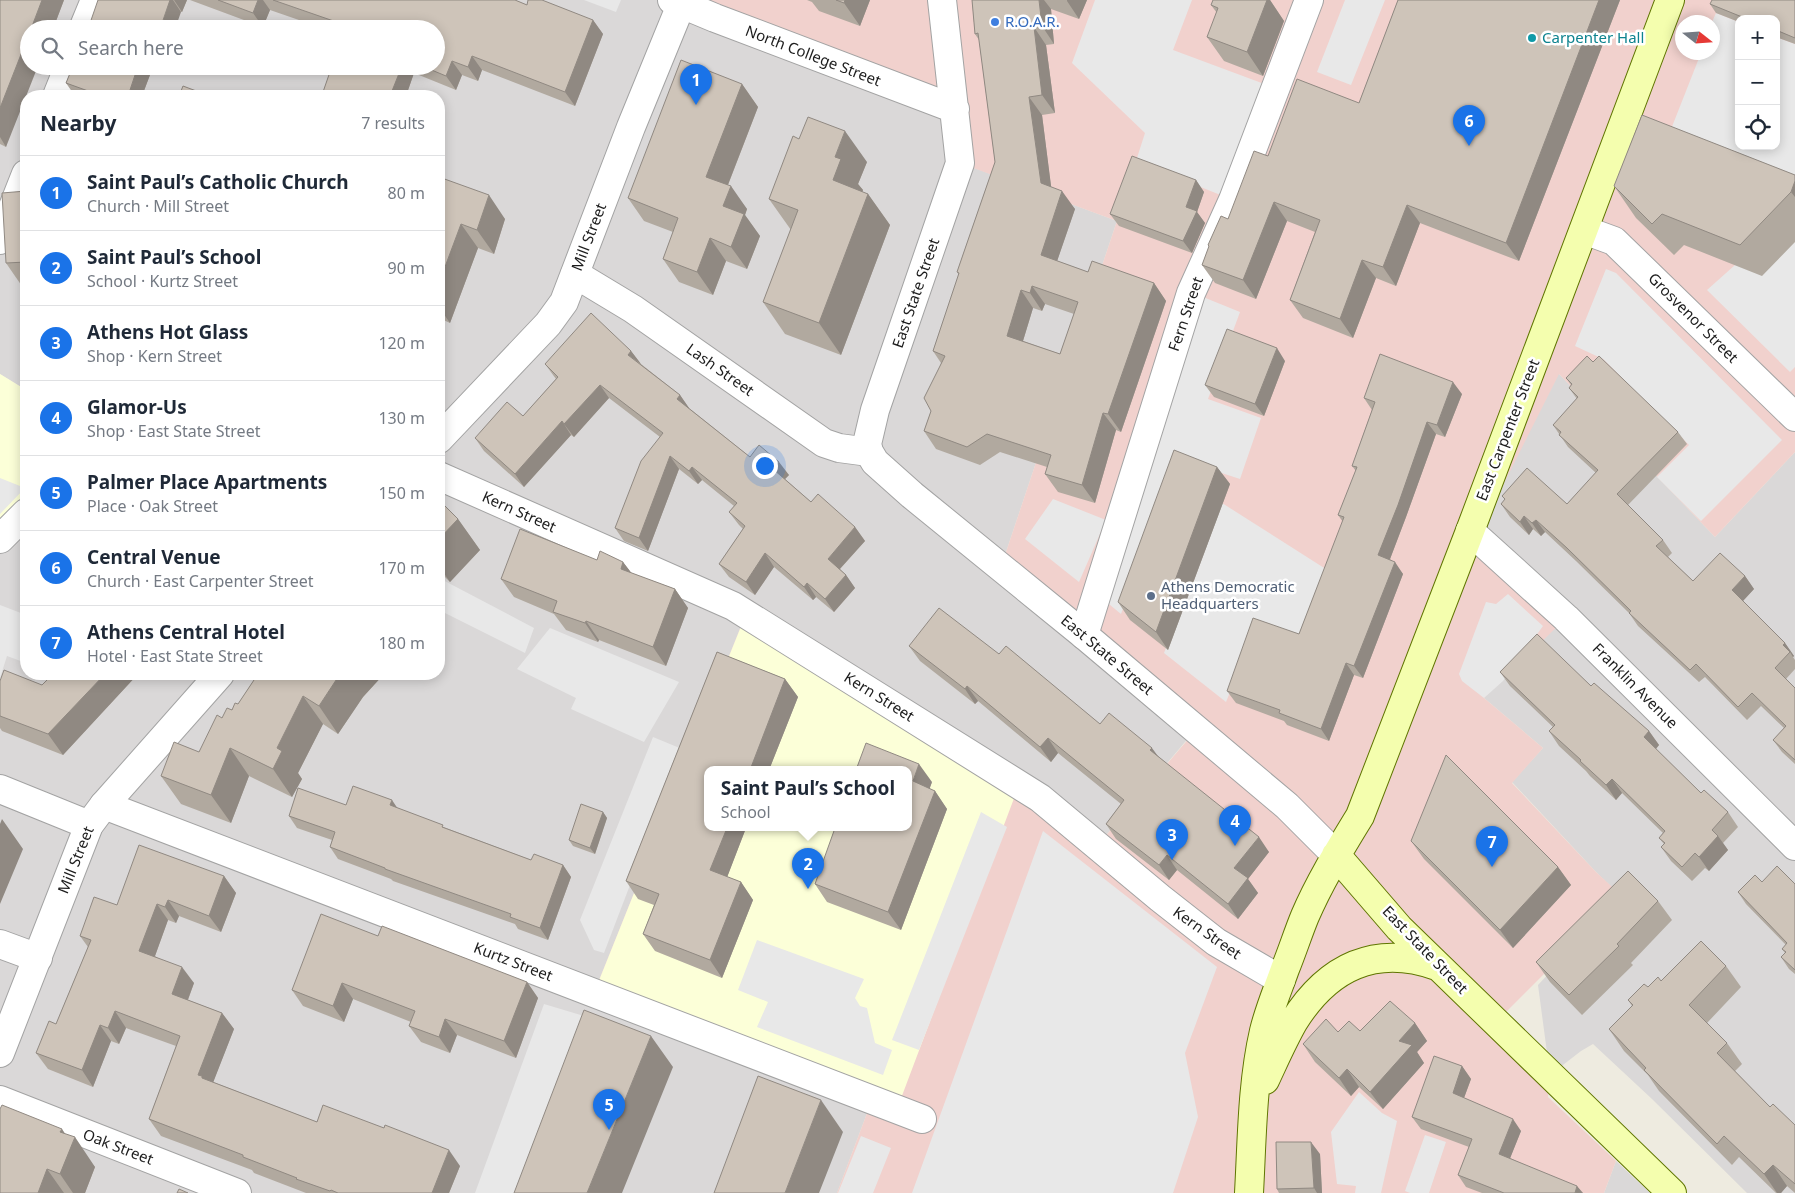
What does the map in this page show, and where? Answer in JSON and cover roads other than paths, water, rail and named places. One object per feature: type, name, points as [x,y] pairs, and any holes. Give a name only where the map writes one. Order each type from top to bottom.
[{"type":"main road","name":"East Carpenter Street","points":[[1249,1193],[1254,1104],[1264,1030],[1281,980],[1305,917],[1336,855],[1360,816],[1470,532],[1670,0]]},
{"type":"main road","name":"East State Street","points":[[1336,855],[1398,928],[1672,1193]]},
{"type":"main road","points":[[1254,1104],[1294,1022],[1316,992],[1338,973],[1354,964],[1388,957],[1419,959],[1438,966]]},
{"type":"street","points":[[87,20],[95,0]]},
{"type":"street","name":"East State Street","points":[[942,0],[960,163],[875,410],[868,444],[869,452],[875,462],[912,495],[1084,635],[1286,806],[1336,855]]},
{"type":"street","name":"Fern Street","points":[[1084,635],[1191,293],[1233,200],[1309,0]]},
{"type":"street","name":"North College Street","points":[[679,1],[954,109]]},
{"type":"street","name":"Mill Street","points":[[445,433],[548,324],[564,302],[679,1]]},
{"type":"street","points":[[59,90],[65,75]]},
{"type":"street","points":[[0,240],[20,189]]},
{"type":"street","name":"Grosvenor Street","points":[[1584,230],[1614,241],[1795,417]]},
{"type":"street","name":"Lash Street","points":[[575,274],[633,309],[822,441],[839,448],[869,452]]},
{"type":"street","name":"Kern Street","points":[[445,479],[733,606],[1040,798],[1216,942],[1281,980]]},
{"type":"street","points":[[0,539],[20,519]]},
{"type":"street","name":"Franklin Avenue","points":[[1470,532],[1566,618],[1795,846]]},
{"type":"street","name":"Mill Street","points":[[0,1053],[97,815],[215,680]]},
{"type":"street","name":"Kurtz Street","points":[[0,789],[97,815],[606,998],[922,1119]]},
{"type":"street","points":[[0,944],[38,958]]},
{"type":"street","points":[[596,1022],[606,998]]},
{"type":"street","name":"Oak Street","points":[[0,1100],[237,1193]]},
{"type":"place","name":"R.O.A.R.","points":[[995,22]]},
{"type":"place","name":"Carpenter Hall","points":[[1532,38]]},
{"type":"place","name":"Saint Paul’s Catholic Church","points":[[696,105]]},
{"type":"place","name":"Central Venue","points":[[1469,146]]},
{"type":"place","name":"Athens Democratic Headquarters","points":[[1151,596]]},
{"type":"place","name":"Glamor-Us","points":[[1235,846]]},
{"type":"place","name":"Athens Hot Glass","points":[[1172,860]]},
{"type":"place","name":"Athens Central Hotel","points":[[1492,867]]},
{"type":"place","name":"Saint Paul’s School","points":[[808,889]]},
{"type":"place","name":"Palmer Place Apartments","points":[[609,1130]]}]
